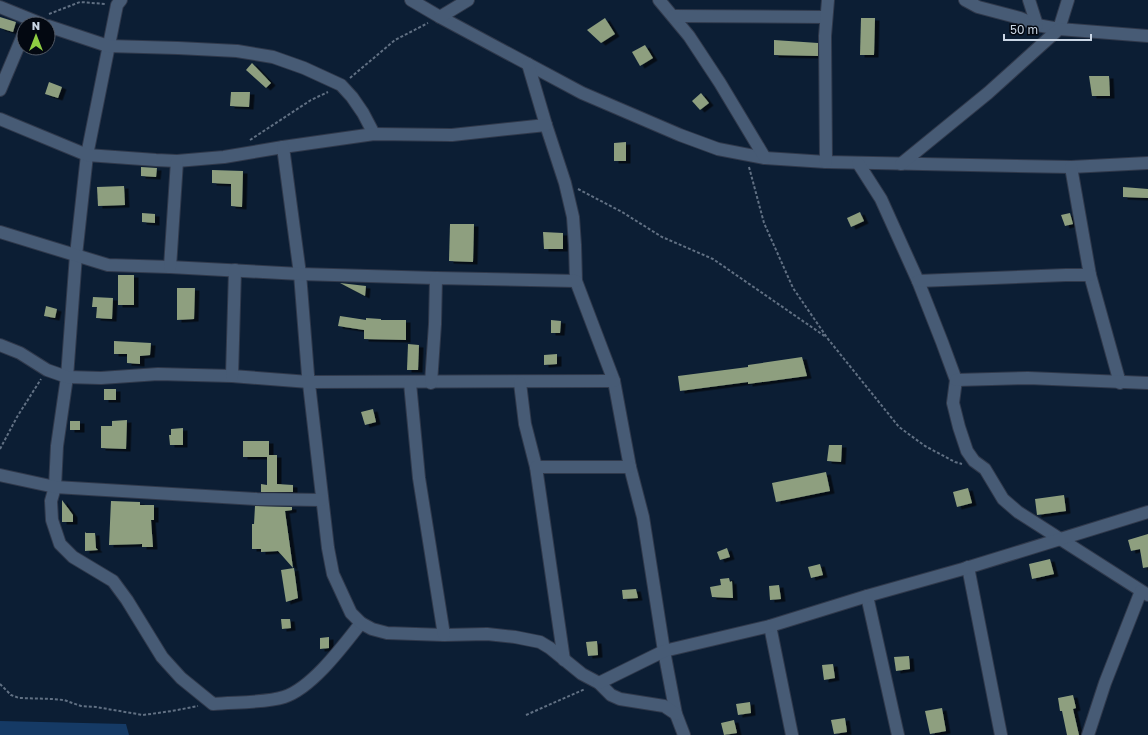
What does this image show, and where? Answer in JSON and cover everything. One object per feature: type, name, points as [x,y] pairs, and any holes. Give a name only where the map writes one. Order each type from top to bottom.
[{"type":"street","points":[[411,0],[582,93],[680,135],[718,149],[764,158],[826,162],[1072,167],[1148,163]]},
{"type":"street","points":[[440,17],[468,0]]},
{"type":"street","points":[[659,0],[689,36],[716,77],[764,158]]},
{"type":"street","points":[[826,162],[824,36],[828,0]]},
{"type":"street","points":[[965,0],[978,6],[1037,25],[1059,29],[1148,36]]},
{"type":"street","points":[[1029,0],[1037,25]]},
{"type":"street","points":[[901,164],[988,93],[1059,29],[1068,0]]},
{"type":"street","points":[[119,2],[108,46],[87,155],[76,255],[67,377],[57,438],[55,487],[52,501],[52,520],[60,544],[73,557],[113,581],[127,600],[162,657],[181,678],[213,704],[267,700],[284,697],[312,679],[361,623]]},
{"type":"street","points":[[0,6],[20,16]]},
{"type":"street","points":[[673,16],[826,16]]},
{"type":"street","points":[[56,29],[108,46],[237,51],[273,57],[341,85],[363,113],[374,134]]},
{"type":"street","points":[[0,90],[16,49]]},
{"type":"street","points":[[528,64],[565,183],[573,217],[576,244],[576,281],[614,381],[630,467],[643,517],[664,651],[676,714],[684,735]]},
{"type":"street","points":[[0,119],[87,155],[156,160],[224,157],[374,134],[452,135],[546,125]]},
{"type":"street","points":[[283,147],[300,274],[309,382],[328,548],[333,574],[351,613],[361,623],[372,629],[387,633],[444,635],[487,634],[540,642],[550,648],[582,674],[599,683],[611,695],[620,699],[664,706],[676,714]]},
{"type":"street","points":[[170,266],[177,160]]},
{"type":"street","points":[[858,163],[881,199],[918,281],[956,380],[953,403],[967,451],[974,461],[985,469],[1003,498],[1018,512],[1144,593],[1105,683],[1088,735]]},
{"type":"street","points":[[1072,167],[1090,275],[1120,383]]},
{"type":"street","points":[[0,232],[108,265],[170,266],[300,274],[576,281]]},
{"type":"street","points":[[232,376],[235,270]]},
{"type":"street","points":[[918,281],[1090,275]]},
{"type":"street","points":[[431,382],[435,324],[436,278]]},
{"type":"street","points":[[0,345],[20,353],[47,370],[67,377],[101,378],[158,374],[232,376],[309,382],[614,381]]},
{"type":"street","points":[[956,380],[1028,378],[1148,383]]},
{"type":"street","points":[[410,382],[419,478],[444,635]]},
{"type":"street","points":[[520,382],[525,424],[536,467],[564,660]]},
{"type":"street","points":[[536,467],[630,467]]},
{"type":"street","points":[[0,475],[55,487],[257,499],[322,500]]},
{"type":"street","points":[[599,683],[664,651],[770,626],[1126,520],[1148,512]]},
{"type":"street","points":[[968,567],[1001,735]]},
{"type":"street","points":[[867,596],[898,735]]},
{"type":"street","points":[[770,626],[792,735]]},
{"type":"path","points":[[49,16],[80,2],[119,2]]},
{"type":"path","points":[[746,154],[764,223],[793,288],[828,339],[899,427],[925,446],[955,462]]},
{"type":"path","points":[[565,183],[622,212],[662,237],[713,259],[828,339]]},
{"type":"path","points":[[0,449],[17,417],[47,370]]},
{"type":"path","points":[[526,715],[599,683]]},
{"type":"path","points":[[0,684],[11,695],[19,698],[58,699],[81,706],[143,715],[213,704]]},
{"type":"shaded area","points":[[0,721],[126,724],[129,735],[0,735]]},
{"type":"building","points":[[0,17],[16,22],[13,32],[0,28]]},
{"type":"building","points":[[605,18],[615,34],[601,43],[587,30]]},
{"type":"building","points":[[861,18],[875,18],[874,55],[860,55]]},
{"type":"building","points":[[774,40],[818,43],[818,56],[774,55]]},
{"type":"building","points":[[645,45],[653,58],[640,66],[632,52]]},
{"type":"building","points":[[252,63],[271,83],[266,88],[246,70]]},
{"type":"building","points":[[1089,76],[1109,76],[1110,96],[1092,96]]},
{"type":"building","points":[[49,82],[62,87],[58,98],[45,94]]},
{"type":"building","points":[[231,92],[250,92],[249,107],[230,106]]},
{"type":"building","points":[[701,93],[709,103],[700,110],[692,101]]},
{"type":"building","points":[[626,142],[626,161],[614,161],[614,143]]},
{"type":"building","points":[[141,167],[157,168],[156,177],[141,176]]},
{"type":"building","points":[[212,170],[243,171],[242,207],[231,206],[231,184],[212,183]]},
{"type":"building","points":[[124,186],[125,205],[98,206],[97,187]]},
{"type":"building","points":[[1123,187],[1148,189],[1148,198],[1123,197]]},
{"type":"building","points":[[860,212],[864,221],[851,227],[847,218]]},
{"type":"building","points":[[142,213],[155,214],[155,223],[142,222]]},
{"type":"building","points":[[1070,213],[1073,224],[1065,226],[1061,215]]},
{"type":"building","points":[[450,224],[474,224],[473,262],[449,261]]},
{"type":"building","points":[[543,232],[563,233],[563,249],[544,249]]},
{"type":"building","points":[[118,275],[134,275],[134,305],[118,305]]},
{"type":"building","points":[[340,283],[366,286],[365,296]]},
{"type":"building","points":[[177,288],[195,288],[194,319],[177,320]]},
{"type":"building","points":[[93,297],[113,298],[112,319],[96,318],[97,307],[92,307]]},
{"type":"building","points":[[46,306],[57,309],[55,318],[44,316]]},
{"type":"building","points":[[340,316],[366,320],[366,318],[381,320],[406,320],[406,340],[364,339],[364,330],[338,326]]},
{"type":"building","points":[[551,320],[561,321],[560,333],[551,333]]},
{"type":"building","points":[[114,341],[151,343],[150,355],[140,356],[140,364],[127,363],[127,354],[114,354]]},
{"type":"building","points":[[408,344],[419,345],[418,370],[407,370]]},
{"type":"building","points":[[557,354],[557,364],[544,365],[544,355]]},
{"type":"building","points":[[802,357],[807,376],[680,391],[678,376],[748,367],[748,365]]},
{"type":"building","points":[[104,389],[116,389],[116,400],[104,400]]},
{"type":"building","points":[[373,409],[376,422],[365,425],[361,412]]},
{"type":"building","points":[[127,420],[126,449],[101,448],[101,426],[112,426],[112,421]]},
{"type":"building","points":[[70,421],[80,421],[80,430],[70,430]]},
{"type":"building","points":[[183,428],[183,445],[170,445],[169,435],[171,435],[171,429]]},
{"type":"building","points":[[243,441],[269,441],[269,455],[277,455],[277,484],[293,485],[293,492],[261,492],[261,484],[267,485],[267,457],[243,457]]},
{"type":"building","points":[[829,445],[842,445],[841,462],[827,461]]},
{"type":"building","points":[[826,472],[830,491],[776,502],[772,483]]},
{"type":"building","points":[[968,488],[972,503],[957,507],[953,492]]},
{"type":"building","points":[[1064,495],[1066,511],[1037,515],[1035,499]]},
{"type":"building","points":[[62,500],[73,515],[73,522],[62,522]]},
{"type":"building","points":[[111,501],[140,502],[140,505],[154,505],[154,520],[151,520],[153,547],[142,547],[142,544],[109,545]]},
{"type":"building","points":[[255,506],[292,507],[292,510],[285,511],[293,568],[278,551],[261,552],[261,549],[252,549],[252,524],[254,524]]},
{"type":"building","points":[[85,532],[95,533],[96,548],[98,550],[85,551]]},
{"type":"building","points":[[1148,534],[1148,567],[1143,568],[1140,549],[1131,551],[1128,540]]},
{"type":"building","points":[[727,548],[730,557],[720,560],[717,552]]},
{"type":"building","points":[[1050,559],[1054,574],[1032,579],[1029,564]]},
{"type":"building","points":[[820,564],[823,575],[811,578],[808,567]]},
{"type":"building","points":[[294,568],[298,598],[286,602],[281,570]]},
{"type":"building","points":[[729,578],[730,582],[732,581],[733,598],[712,597],[710,587],[721,585],[720,579]]},
{"type":"building","points":[[779,585],[781,599],[770,600],[769,586]]},
{"type":"building","points":[[636,589],[638,598],[623,599],[622,590]]},
{"type":"building","points":[[281,619],[290,619],[291,628],[282,629]]},
{"type":"building","points":[[329,637],[329,648],[320,649],[320,638]]},
{"type":"building","points":[[597,641],[598,655],[588,656],[586,642]]},
{"type":"building","points":[[909,656],[910,669],[896,671],[894,657]]},
{"type":"building","points":[[833,664],[835,678],[824,680],[822,665]]},
{"type":"building","points":[[1073,695],[1076,708],[1073,709],[1079,735],[1067,735],[1058,698]]},
{"type":"building","points":[[750,702],[751,713],[738,715],[736,704]]},
{"type":"building","points":[[942,708],[946,731],[930,734],[925,711]]},
{"type":"building","points":[[845,718],[847,732],[834,734],[831,720]]},
{"type":"building","points":[[734,720],[737,733],[724,735],[721,723]]}]
